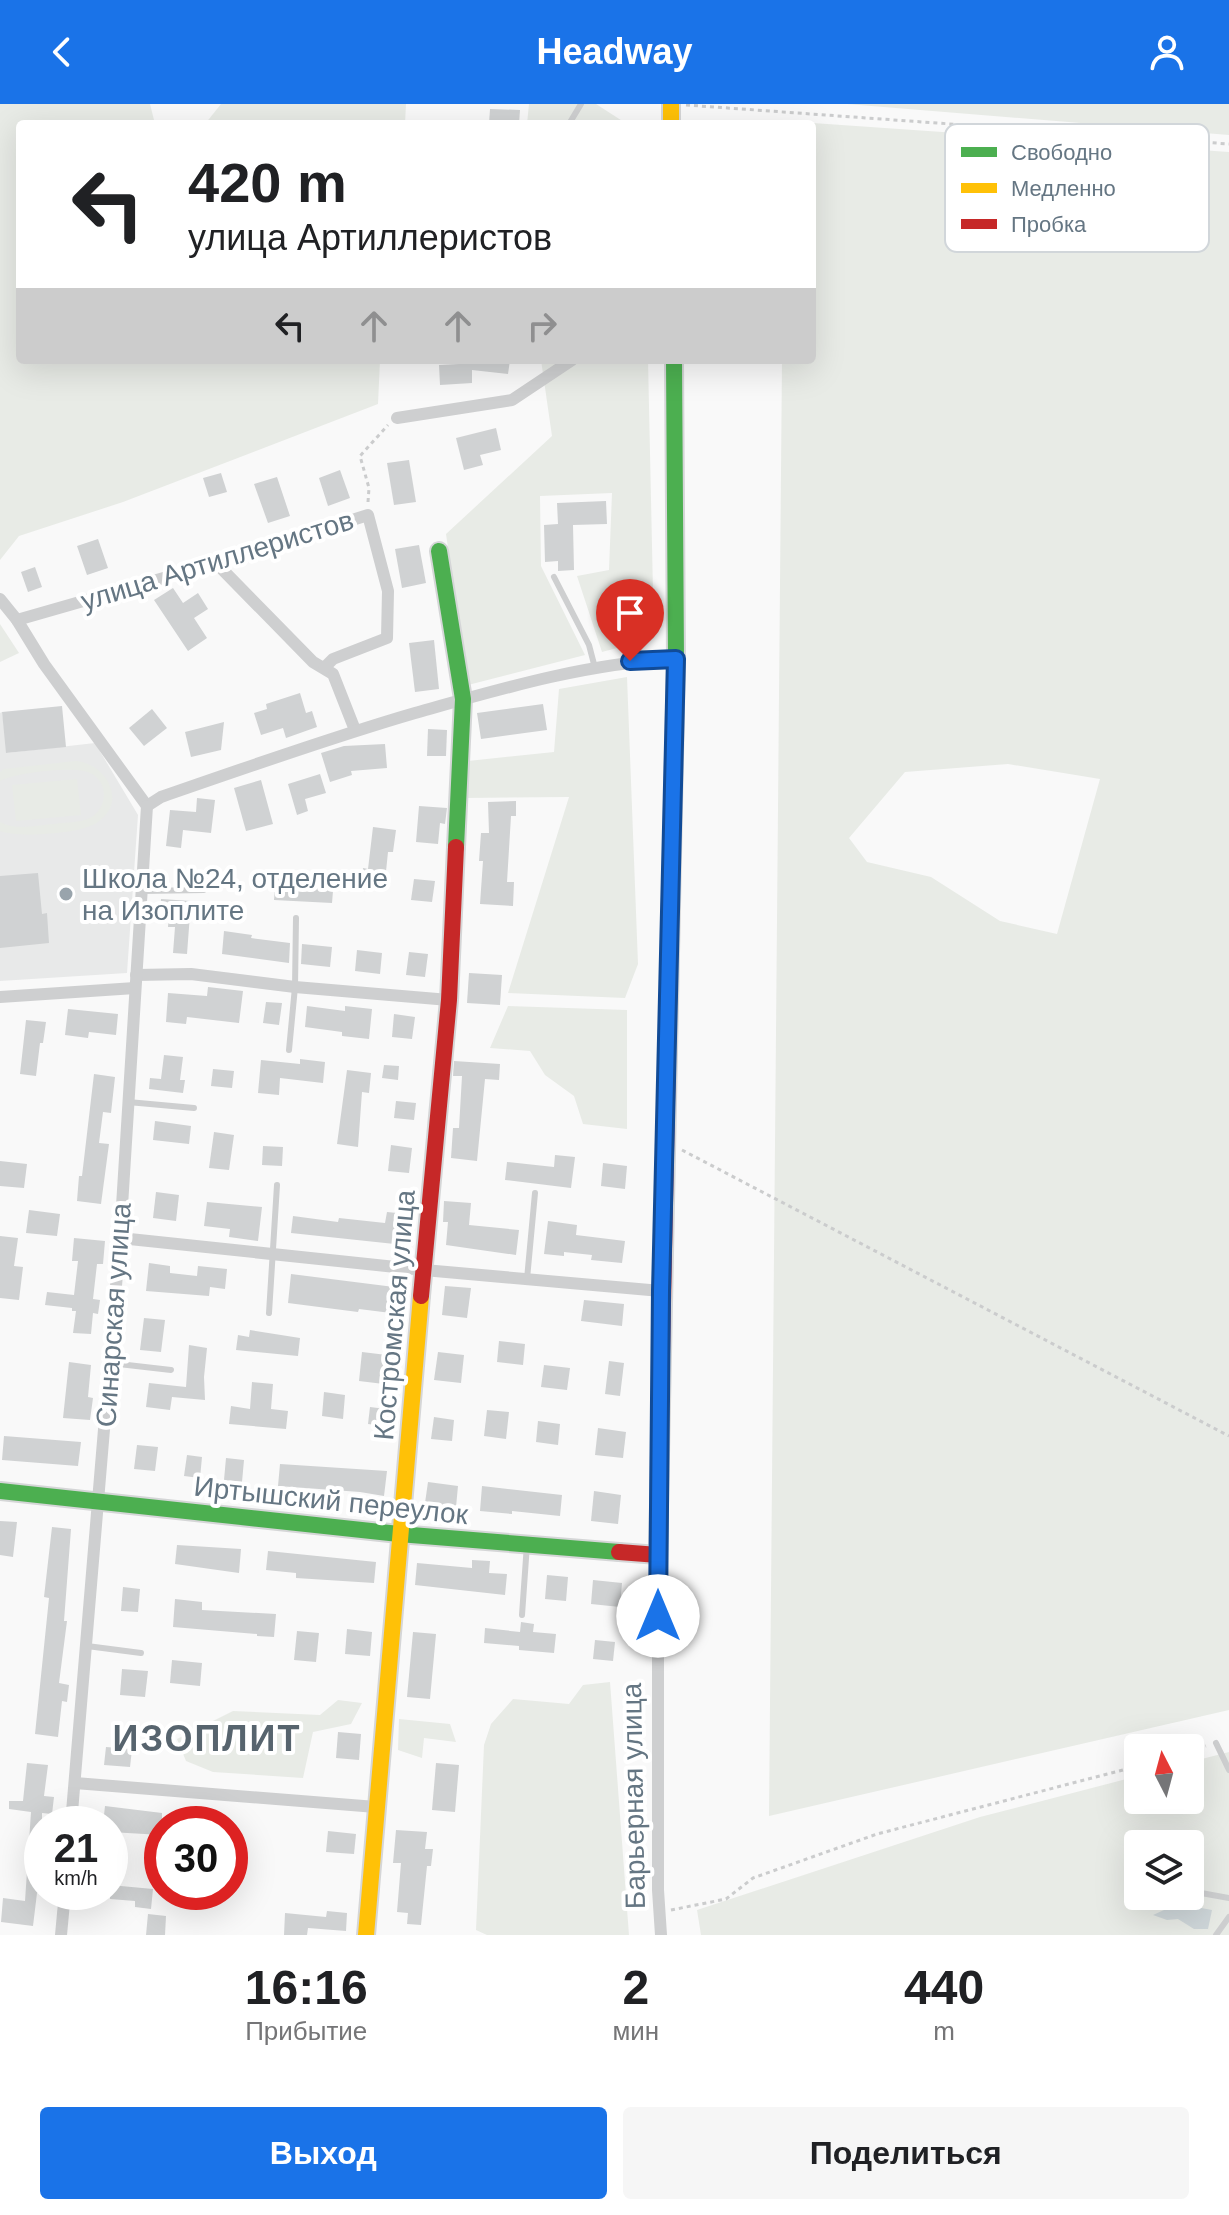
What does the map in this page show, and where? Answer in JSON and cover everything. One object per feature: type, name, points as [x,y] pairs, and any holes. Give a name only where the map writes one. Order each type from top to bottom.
[{"type":"street","points":[[397,418],[512,400],[566,364]]},
{"type":"street","name":"Барьерная улица","points":[[661,1935],[658,1555],[676,659],[674,364]]},
{"type":"street","name":"улица Артиллеристов","points":[[17,620],[216,563],[368,515],[388,591],[387,638],[333,659],[324,668]]},
{"type":"street","name":"Костромская улица","points":[[366,1935],[399,1534],[449,1000],[463,699],[439,551]]},
{"type":"street","points":[[216,563],[313,662],[333,674],[355,730]]},
{"type":"street","points":[[0,599],[147,806],[161,797],[355,730],[463,699],[630,661],[676,659]]},
{"type":"street","name":"Синарская улица","points":[[73,1806],[120,1238],[147,806]]},
{"type":"street","points":[[0,997],[191,974],[295,987],[449,1000]]},
{"type":"street","points":[[120,1238],[661,1291]]},
{"type":"street","name":"Иртышский переулок","points":[[0,1491],[399,1534],[658,1555]]},
{"type":"street","points":[[75,1783],[376,1807]]},
{"type":"street","points":[[61,1935],[63,1910]]},
{"type":"lane","points":[[554,577],[589,645],[595,668]]},
{"type":"lane","points":[[142,891],[204,890],[209,873]]},
{"type":"lane","points":[[289,1050],[295,987],[296,918]]},
{"type":"lane","points":[[128,1102],[194,1108]]},
{"type":"lane","points":[[269,1313],[277,1185]]},
{"type":"lane","points":[[527,1279],[535,1193]]},
{"type":"lane","points":[[110,1363],[171,1370]]},
{"type":"lane","points":[[522,1615],[527,1544]]},
{"type":"lane","points":[[87,1646],[141,1653]]},
{"type":"lane","points":[[1216,1743],[1229,1770]]},
{"type":"lane","points":[[1204,1894],[1229,1898]]},
{"type":"lane","points":[[1216,1935],[1229,1917]]},
{"type":"path","points":[[677,104],[953,124]]},
{"type":"path","points":[[1209,143],[1229,144]]},
{"type":"path","points":[[368,515],[369,488],[360,456],[397,418]]},
{"type":"path","points":[[665,1141],[1229,1436]]},
{"type":"path","points":[[660,1912],[721,1900],[740,1891],[753,1878],[877,1834],[1124,1770]]},
{"type":"shaded area","points":[[0,104],[150,104],[154,120],[16,120],[16,364],[380,364],[378,404],[123,502],[19,536],[0,560]]},
{"type":"shaded area","points":[[221,104],[406,104],[405,120],[208,120]]},
{"type":"shaded area","points":[[529,104],[596,104],[621,120],[527,120]]},
{"type":"shaded area","points":[[847,104],[1229,104],[1229,135],[1209,133],[1209,124],[1093,124]]},
{"type":"shaded area","points":[[816,123],[945,132],[945,252],[1209,252],[1209,151],[1229,152],[1229,1710],[769,1816],[782,364],[816,364]],"holes":[[[1008,764],[1100,779],[1057,934],[1000,921],[931,877],[867,862],[849,838],[905,772]]]},
{"type":"shaded area","points":[[542,364],[648,364],[654,638],[602,652],[577,576],[609,570],[612,493],[540,496],[541,566],[585,655],[468,685],[446,534],[552,436]]},
{"type":"shaded area","points":[[0,624],[19,653],[0,662]]},
{"type":"shaded area","points":[[627,677],[638,964],[625,998],[508,993],[569,797],[465,798],[468,761],[554,752],[559,689]]},
{"type":"shaded area","name":"Школа №24, отделение на Изоплите","points":[[2,712],[7,753],[95,743],[138,815],[127,973],[0,981]]},
{"type":"shaded area","points":[[75,761],[96,768],[109,784],[111,804],[98,822],[50,834],[0,831],[0,822],[20,827],[34,826],[82,821],[96,814],[104,795],[101,782],[90,773],[45,771],[0,781],[0,772],[4,769]]},
{"type":"shaded area","points":[[77,779],[81,815],[16,821],[12,785]]},
{"type":"shaded area","points":[[508,1006],[627,1010],[627,1129],[583,1124],[574,1096],[545,1075],[530,1051],[490,1048]]},
{"type":"shaded area","points":[[610,1682],[629,1935],[487,1935],[476,1930],[484,1745],[491,1724],[513,1699],[569,1704],[583,1685]]},
{"type":"shaded area","points":[[338,1700],[362,1703],[351,1724],[313,1732],[303,1778],[213,1772],[186,1761],[177,1739],[233,1711],[320,1715]]},
{"type":"shaded area","points":[[399,1719],[450,1724],[456,1742],[424,1738],[422,1758],[398,1750]]},
{"type":"shaded area","points":[[1229,1752],[1229,1935],[701,1935],[697,1910],[980,1817],[1124,1780],[1124,1814],[1204,1814],[1204,1758]]},
{"type":"shaded area","points":[[1164,1910],[1212,1910],[1208,1929],[1194,1929],[1178,1919],[1167,1920],[1153,1915]]},
{"type":"building","points":[[490,109],[520,110],[519,120],[489,120]]},
{"type":"building","points":[[509,364],[508,374],[472,370],[472,383],[440,385],[439,365]]},
{"type":"building","points":[[496,428],[501,450],[480,455],[483,465],[464,470],[456,438]]},
{"type":"building","points":[[409,460],[416,502],[394,505],[387,463]]},
{"type":"building","points":[[340,470],[350,498],[328,506],[319,478]]},
{"type":"building","points":[[221,473],[227,492],[209,497],[203,478]]},
{"type":"building","points":[[277,477],[290,516],[268,523],[254,484]]},
{"type":"building","points":[[606,501],[607,524],[573,525],[574,570],[558,571],[558,561],[545,562],[544,525],[558,524],[557,503]]},
{"type":"building","points":[[98,539],[108,568],[87,575],[77,546]]},
{"type":"building","points":[[419,545],[426,583],[402,588],[395,549]]},
{"type":"building","points":[[35,567],[42,587],[28,592],[21,572]]},
{"type":"building","points":[[173,588],[183,603],[198,593],[208,609],[194,618],[207,638],[188,651],[154,600]]},
{"type":"building","points":[[434,640],[439,689],[415,692],[409,643]]},
{"type":"building","points":[[300,693],[306,713],[312,711],[317,727],[286,738],[283,728],[261,735],[254,713],[267,709],[266,704]]},
{"type":"building","points":[[543,704],[547,730],[481,739],[477,713]]},
{"type":"building","points":[[62,706],[66,747],[6,753],[2,712]]},
{"type":"building","points":[[152,709],[167,728],[144,746],[129,728]]},
{"type":"building","points":[[224,722],[221,750],[191,757],[185,732]]},
{"type":"building","points":[[428,729],[447,730],[446,756],[427,756]]},
{"type":"building","points":[[385,744],[387,768],[351,771],[352,775],[330,782],[321,753],[344,746]]},
{"type":"building","points":[[320,774],[326,793],[305,799],[308,811],[297,815],[288,784]]},
{"type":"building","points":[[261,780],[273,824],[246,831],[234,788]]},
{"type":"building","points":[[197,798],[215,800],[211,833],[183,830],[181,848],[166,846],[170,810],[196,812]]},
{"type":"building","points":[[516,801],[516,816],[511,816],[507,882],[514,882],[513,906],[480,904],[481,833],[489,833],[488,802]]},
{"type":"building","points":[[419,806],[447,808],[445,824],[440,823],[438,844],[416,842]]},
{"type":"building","points":[[373,827],[396,830],[393,852],[388,852],[384,891],[361,888],[363,868],[368,869]]},
{"type":"building","points":[[38,873],[42,914],[47,913],[49,943],[0,948],[0,876]]},
{"type":"building","points":[[276,876],[334,879],[332,903],[274,900]]},
{"type":"building","points":[[414,879],[435,881],[432,902],[411,900]]},
{"type":"building","points":[[161,899],[191,901],[187,954],[173,953],[175,927],[168,927],[169,913],[160,912]]},
{"type":"building","points":[[224,931],[290,943],[289,963],[222,954]]},
{"type":"building","points":[[302,944],[332,947],[330,967],[301,964]]},
{"type":"building","points":[[357,950],[382,953],[380,974],[355,971]]},
{"type":"building","points":[[409,952],[428,954],[425,977],[406,975]]},
{"type":"building","points":[[469,973],[502,975],[500,1005],[467,1003]]},
{"type":"building","points":[[208,987],[243,991],[239,1023],[187,1017],[186,1024],[166,1022],[168,993],[207,996]]},
{"type":"building","points":[[266,1002],[282,1003],[279,1025],[263,1023]]},
{"type":"building","points":[[307,1006],[345,1011],[345,1006],[372,1009],[369,1039],[305,1027]]},
{"type":"building","points":[[68,1009],[118,1014],[116,1035],[89,1032],[88,1038],[65,1035]]},
{"type":"building","points":[[394,1014],[415,1017],[412,1039],[392,1037]]},
{"type":"building","points":[[26,1020],[46,1022],[36,1076],[20,1074]]},
{"type":"building","points":[[164,1055],[183,1057],[180,1080],[185,1080],[183,1093],[149,1089],[150,1078],[161,1079]]},
{"type":"building","points":[[300,1059],[325,1062],[323,1083],[280,1078],[279,1095],[258,1093],[261,1060],[300,1064]]},
{"type":"building","points":[[454,1061],[500,1064],[499,1080],[485,1079],[477,1161],[451,1158],[453,1128],[459,1128],[462,1076],[453,1076]]},
{"type":"building","points":[[384,1065],[399,1066],[398,1080],[382,1078]]},
{"type":"building","points":[[213,1069],[234,1071],[232,1088],[211,1086]]},
{"type":"building","points":[[347,1070],[371,1073],[369,1093],[362,1092],[358,1147],[337,1144]]},
{"type":"building","points":[[94,1074],[115,1077],[111,1113],[103,1112],[99,1143],[109,1144],[101,1204],[77,1201]]},
{"type":"building","points":[[396,1101],[416,1103],[414,1120],[394,1118]]},
{"type":"building","points":[[155,1121],[191,1126],[189,1144],[153,1140]]},
{"type":"building","points":[[214,1132],[234,1135],[229,1170],[209,1168]]},
{"type":"building","points":[[391,1145],[412,1148],[409,1173],[388,1171]]},
{"type":"building","points":[[263,1146],[283,1147],[282,1166],[262,1165]]},
{"type":"building","points":[[555,1155],[575,1157],[571,1188],[505,1180],[507,1162],[554,1167]]},
{"type":"building","points":[[0,1161],[27,1164],[24,1188],[0,1186]]},
{"type":"building","points":[[603,1163],[627,1166],[625,1189],[601,1186]]},
{"type":"building","points":[[156,1192],[179,1195],[176,1221],[153,1218]]},
{"type":"building","points":[[444,1201],[471,1203],[469,1225],[519,1230],[516,1255],[446,1245],[448,1222],[443,1222]]},
{"type":"building","points":[[207,1202],[262,1207],[258,1241],[229,1237],[230,1229],[204,1226]]},
{"type":"building","points":[[29,1210],[60,1214],[57,1236],[26,1233]]},
{"type":"building","points":[[387,1212],[407,1214],[404,1245],[291,1233],[293,1216],[338,1222],[339,1218],[385,1223]]},
{"type":"building","points":[[548,1221],[577,1225],[576,1235],[625,1241],[622,1263],[591,1260],[592,1255],[564,1252],[564,1256],[544,1254]]},
{"type":"building","points":[[0,1236],[18,1238],[14,1266],[23,1267],[19,1300],[0,1298]]},
{"type":"building","points":[[74,1238],[105,1241],[103,1264],[97,1264],[93,1299],[100,1300],[98,1314],[93,1313],[91,1334],[73,1333],[76,1311],[72,1308],[45,1305],[47,1292],[74,1295],[78,1261],[72,1261]]},
{"type":"building","points":[[149,1263],[170,1266],[170,1273],[197,1276],[198,1266],[227,1269],[225,1289],[210,1287],[209,1296],[146,1291]]},
{"type":"building","points":[[291,1274],[402,1288],[399,1314],[288,1303]]},
{"type":"building","points":[[445,1286],[471,1288],[467,1318],[442,1315]]},
{"type":"building","points":[[584,1300],[624,1304],[622,1326],[581,1321]]},
{"type":"building","points":[[144,1318],[165,1320],[161,1352],[140,1350]]},
{"type":"building","points":[[250,1330],[300,1338],[298,1356],[236,1350],[238,1335],[249,1337]]},
{"type":"building","points":[[499,1341],[525,1344],[523,1365],[497,1362]]},
{"type":"building","points":[[189,1345],[207,1348],[205,1400],[172,1397],[170,1410],[146,1407],[149,1383],[186,1387]]},
{"type":"building","points":[[362,1352],[395,1356],[392,1385],[359,1381]]},
{"type":"building","points":[[438,1352],[464,1355],[461,1383],[434,1380]]},
{"type":"building","points":[[609,1361],[624,1363],[620,1396],[605,1394]]},
{"type":"building","points":[[69,1362],[91,1365],[88,1397],[93,1398],[90,1420],[63,1418]]},
{"type":"building","points":[[544,1365],[570,1368],[567,1390],[541,1387]]},
{"type":"building","points":[[252,1382],[273,1384],[271,1409],[288,1411],[286,1429],[229,1424],[231,1406],[250,1409]]},
{"type":"building","points":[[324,1392],[345,1395],[343,1419],[322,1416]]},
{"type":"building","points":[[370,1407],[394,1410],[392,1427],[368,1424]]},
{"type":"building","points":[[487,1410],[509,1412],[506,1439],[484,1436]]},
{"type":"building","points":[[434,1417],[454,1420],[452,1441],[431,1439]]},
{"type":"building","points":[[538,1421],[560,1424],[558,1445],[536,1442]]},
{"type":"building","points":[[598,1428],[626,1432],[623,1458],[595,1455]]},
{"type":"building","points":[[4,1436],[81,1442],[78,1466],[2,1460]]},
{"type":"building","points":[[137,1445],[158,1447],[155,1471],[134,1469]]},
{"type":"building","points":[[187,1455],[202,1457],[200,1478],[184,1476]]},
{"type":"building","points":[[226,1458],[244,1460],[242,1482],[224,1480]]},
{"type":"building","points":[[280,1464],[387,1471],[384,1496],[278,1486]]},
{"type":"building","points":[[428,1482],[458,1486],[456,1507],[425,1503]]},
{"type":"building","points":[[482,1486],[562,1495],[560,1516],[480,1511]]},
{"type":"building","points":[[594,1491],[621,1495],[618,1524],[591,1521]]},
{"type":"building","points":[[0,1521],[17,1522],[13,1557],[0,1555]]},
{"type":"building","points":[[52,1527],[71,1529],[64,1621],[67,1621],[59,1683],[69,1685],[67,1702],[62,1701],[58,1737],[35,1734],[49,1598],[44,1597]]},
{"type":"building","points":[[177,1545],[241,1549],[239,1573],[175,1564]]},
{"type":"building","points":[[268,1551],[376,1562],[374,1583],[296,1578],[296,1573],[266,1570]]},
{"type":"building","points":[[472,1560],[490,1561],[489,1573],[507,1574],[505,1595],[415,1585],[417,1563],[472,1568]]},
{"type":"building","points":[[547,1575],[568,1577],[566,1601],[545,1599]]},
{"type":"building","points":[[593,1580],[622,1583],[620,1607],[591,1604]]},
{"type":"building","points":[[123,1587],[140,1589],[138,1612],[121,1611]]},
{"type":"building","points":[[175,1599],[202,1602],[202,1610],[276,1614],[274,1637],[173,1627]]},
{"type":"building","points":[[521,1622],[534,1624],[533,1632],[556,1634],[554,1653],[484,1643],[485,1628],[520,1632]]},
{"type":"building","points":[[347,1629],[372,1632],[370,1656],[345,1654]]},
{"type":"building","points":[[297,1631],[319,1633],[316,1662],[294,1660]]},
{"type":"building","points":[[413,1632],[436,1634],[430,1699],[407,1697]]},
{"type":"building","points":[[595,1640],[615,1642],[613,1661],[593,1659]]},
{"type":"building","points":[[172,1660],[202,1663],[200,1686],[170,1683]]},
{"type":"building","points":[[122,1669],[148,1671],[145,1697],[120,1695]]},
{"type":"building","points":[[338,1732],[361,1734],[359,1760],[336,1758]]},
{"type":"building","points":[[106,1747],[132,1749],[130,1767],[104,1765]]},
{"type":"building","points":[[27,1763],[48,1765],[44,1796],[54,1797],[53,1806],[24,1806],[24,1811],[9,1809],[9,1801],[23,1801]]},
{"type":"building","points":[[436,1763],[459,1765],[455,1812],[432,1810]]},
{"type":"building","points":[[128,1809],[144,1811],[144,1834],[128,1833]]},
{"type":"building","points":[[396,1830],[427,1832],[425,1849],[433,1849],[431,1866],[427,1866],[421,1925],[407,1924],[408,1913],[397,1912],[401,1863],[393,1863]]},
{"type":"building","points":[[328,1831],[356,1834],[354,1854],[326,1852]]},
{"type":"building","points":[[128,1887],[144,1888],[144,1908],[135,1907],[135,1901],[128,1900]]},
{"type":"building","points":[[3,1898],[24,1901],[24,1910],[35,1910],[33,1926],[1,1922]]},
{"type":"building","points":[[327,1911],[347,1913],[346,1931],[308,1928],[307,1935],[284,1935],[285,1913],[326,1917]]},
{"type":"building","points":[[148,1914],[166,1916],[165,1935],[146,1935]]},
{"type":"traffic: fast","points":[[668,1052],[676,659],[674,364]]},
{"type":"traffic: fast","points":[[439,551],[463,699],[456,847]]},
{"type":"traffic: fast","points":[[0,1491],[399,1534],[619,1552]]},
{"type":"traffic: slow","points":[[671,104],[671,120]]},
{"type":"traffic: slow","points":[[366,1935],[421,1296]]},
{"type":"traffic: jam","points":[[421,1296],[449,1000],[456,847]]},
{"type":"traffic: jam","points":[[619,1552],[658,1555],[668,1052]]},
{"type":"place","name":"Школа №24, отделение на Изоплите","points":[[66,894]]},
{"type":"district","name":"ИЗОПЛИТ","points":[[207,1738]]},
{"type":"route","points":[[630,661],[676,659],[661,1291],[658,1616]]}]
